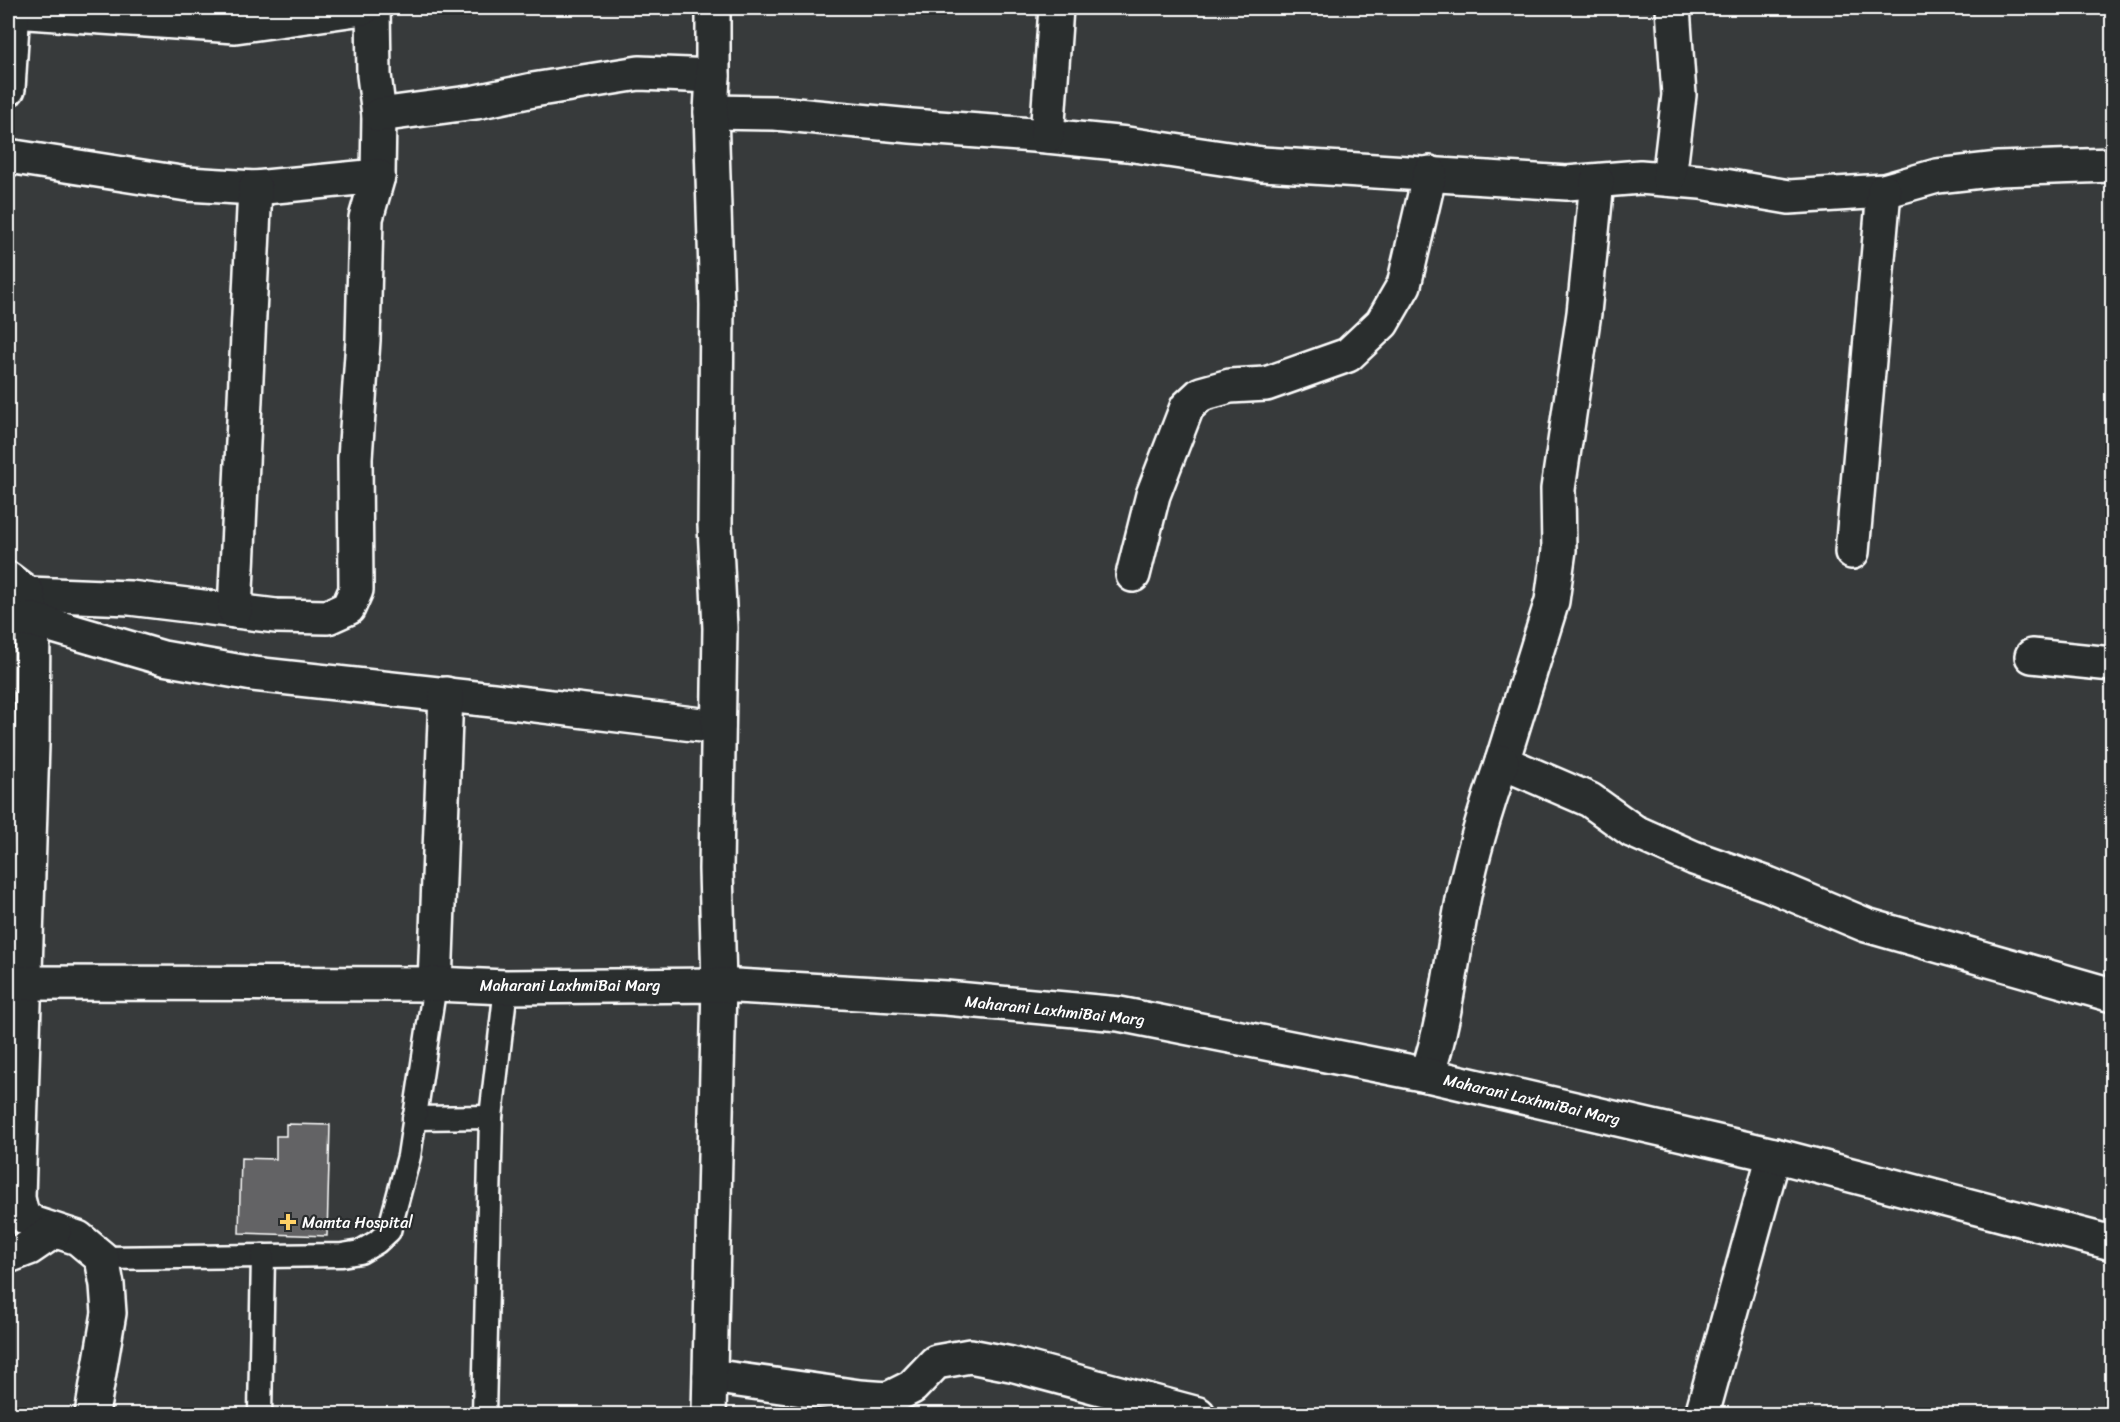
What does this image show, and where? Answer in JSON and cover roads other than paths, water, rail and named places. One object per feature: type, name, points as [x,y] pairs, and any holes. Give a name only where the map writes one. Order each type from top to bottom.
[{"type":"street","points":[[8,89],[13,9],[235,26],[363,8]]},
{"type":"street","points":[[19,603],[130,597],[276,616],[327,617],[348,608],[356,590],[355,458],[363,340],[366,218],[378,176],[379,115],[374,75],[373,8]]},
{"type":"street","points":[[709,1414],[719,985],[716,869],[720,628],[715,525],[717,305],[711,112],[712,8]]},
{"type":"street","points":[[1047,136],[1056,8]]},
{"type":"street","points":[[1669,179],[1678,95],[1673,8]]},
{"type":"street","points":[[379,115],[476,102],[533,90],[639,73],[713,76]]},
{"type":"street","points":[[711,112],[775,113],[1047,136],[1127,144],[1262,164],[1567,183],[1640,177],[1701,182],[1789,197],[1884,191],[1937,176],[1999,169],[2112,165]]},
{"type":"street","points":[[8,156],[187,184],[255,188],[378,176]]},
{"type":"street","points":[[1133,575],[1153,495],[1186,407],[1201,394],[1230,387],[1266,384],[1348,355],[1382,322],[1404,285],[1430,173]]},
{"type":"street","points":[[1427,1075],[1453,967],[1464,895],[1483,814],[1502,762],[1552,601],[1559,550],[1558,489],[1584,313],[1597,181]]},
{"type":"street","points":[[235,611],[255,188]]},
{"type":"street","points":[[1852,552],[1884,191]]},
{"type":"street","points":[[19,603],[163,658],[253,674],[447,694],[718,727]]},
{"type":"street","points":[[19,603],[32,744],[17,983],[18,1198],[22,1215],[35,1224],[78,1238],[102,1258],[109,1313],[92,1414]]},
{"type":"street","points":[[2032,656],[2112,664]]},
{"type":"street","points":[[435,984],[447,694]]},
{"type":"street","points":[[1502,762],[1590,800],[1633,831],[1694,858],[1768,884],[1866,925],[2112,995]]},
{"type":"street","name":"Maharani LaxhmiBai Marg","points":[[17,983],[435,984],[506,987],[719,985],[946,998],[1119,1014],[1427,1075],[1774,1155],[2112,1243]]},
{"type":"street","points":[[1702,1414],[1774,1155]]},
{"type":"street","points":[[8,1256],[29,1248],[54,1231]]},
{"type":"street","points":[[710,1376],[888,1399],[912,1387],[936,1362],[970,1356],[1011,1364],[1198,1414]]},
{"type":"lane","points":[[102,1258],[342,1255],[360,1252],[378,1242],[389,1231],[409,1156],[435,984]]},
{"type":"lane","points":[[484,1414],[491,1116],[506,987]]},
{"type":"lane","points":[[414,1118],[491,1116]]},
{"type":"lane","points":[[260,1414],[263,1256]]},
{"type":"place","name":"Mamta Hospital","points":[[288,1222]]}]
